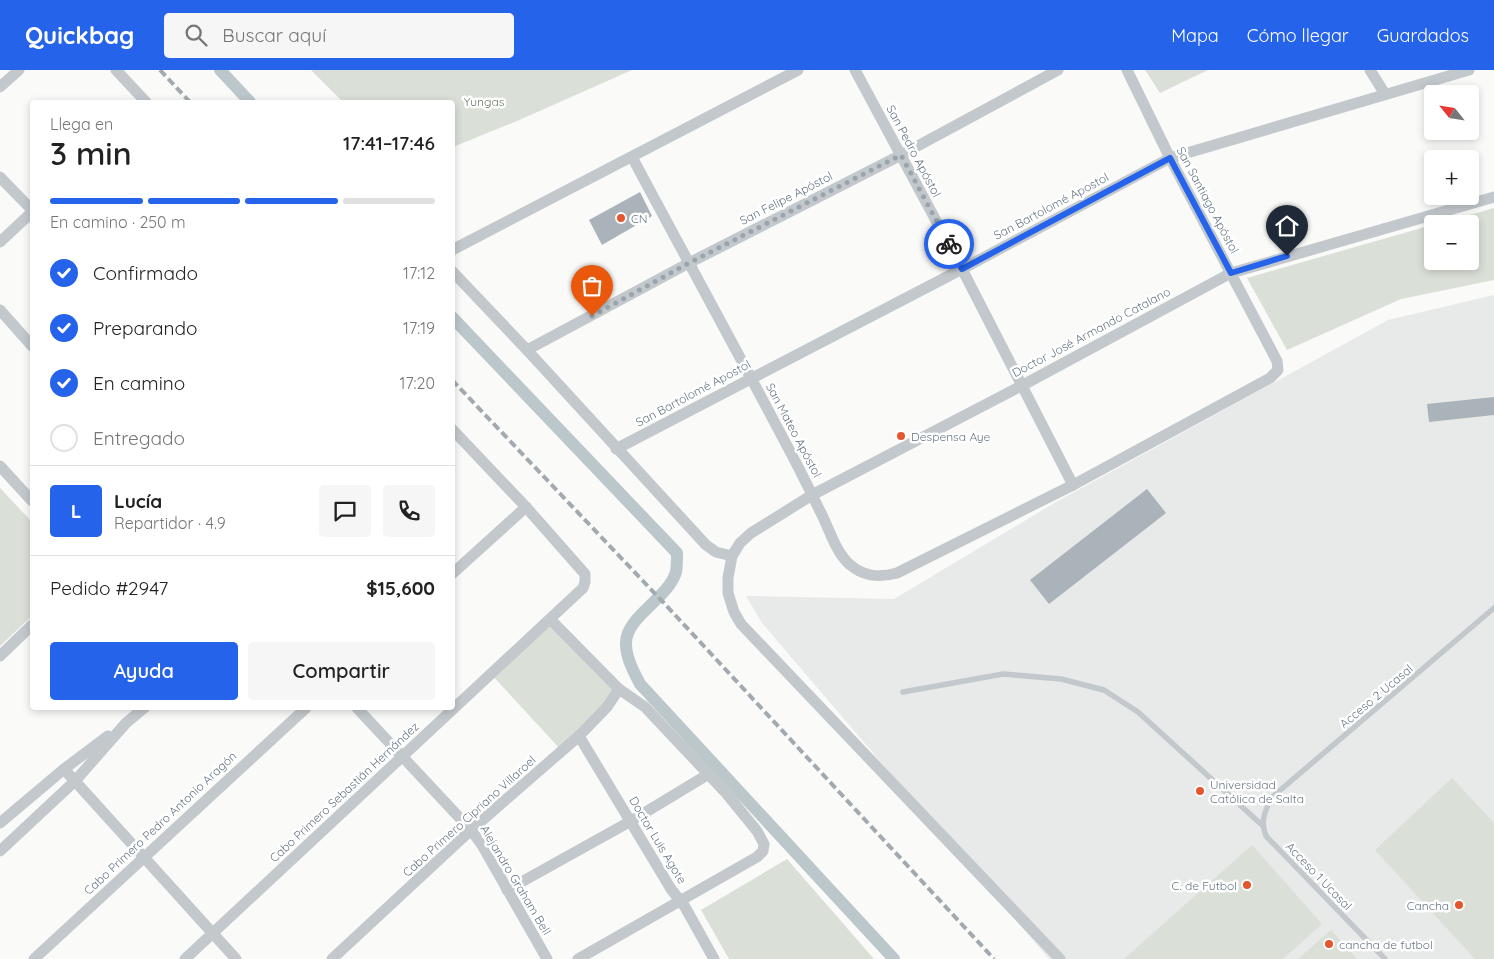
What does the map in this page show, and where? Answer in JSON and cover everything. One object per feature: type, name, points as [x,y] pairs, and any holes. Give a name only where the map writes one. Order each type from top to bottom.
[{"type":"street","points":[[0,87],[20,70]]},
{"type":"street","points":[[116,70],[144,100]]},
{"type":"street","points":[[455,248],[798,70]]},
{"type":"street","name":"San Pedro Apóstol","points":[[855,70],[962,269],[1073,484]]},
{"type":"street","name":"San Felipe Apóstol","points":[[527,350],[689,263],[901,155],[1058,70]]},
{"type":"street","name":"San Santiago Apóstol","points":[[1073,484],[1270,378],[1278,370],[1277,361],[1126,70]]},
{"type":"street","points":[[1370,70],[1384,94]]},
{"type":"street","name":"San Bartolomé Apostol","points":[[616,449],[962,269],[1170,158],[1469,70]]},
{"type":"street","name":"San Mateo Apóstol","points":[[632,157],[751,378],[840,552],[856,570],[882,577],[898,573],[1073,484]]},
{"type":"street","points":[[0,177],[30,209]]},
{"type":"street","name":"Doctor José Armando Catalano","points":[[732,556],[740,543],[751,533],[812,495],[1023,385],[1231,273],[1494,197]]},
{"type":"street","points":[[0,242],[30,213]]},
{"type":"street","points":[[455,274],[706,545],[716,552],[732,556],[728,578],[728,593],[734,612],[741,624],[1060,959]]},
{"type":"street","points":[[0,310],[30,344]]},
{"type":"street","points":[[455,432],[526,507],[455,571]]},
{"type":"street","points":[[0,466],[30,494]]},
{"type":"street","name":"Cabo Primero Sebastián Hernández","points":[[455,708],[550,619],[586,582],[585,574],[526,507]]},
{"type":"street","points":[[550,619],[619,689],[644,707],[726,793],[757,831],[764,844],[763,851],[757,857],[578,959]]},
{"type":"street","points":[[0,656],[30,627]]},
{"type":"street","name":"Cabo Primero Cipriano Villaroel","points":[[332,959],[471,830],[579,736],[607,707],[619,689]]},
{"type":"street","points":[[0,824],[64,769],[142,710]]},
{"type":"street","name":"Cabo Primero Pedro Antonio Aragón","points":[[34,959],[304,710]]},
{"type":"street","name":"Alejandro Graham Bell","points":[[359,710],[471,830],[482,845],[547,959]]},
{"type":"street","name":"Cabo Primero Sebastián Hernández","points":[[185,959],[453,710]]},
{"type":"street","points":[[0,851],[75,781],[126,723]]},
{"type":"street","name":"Doctor Luis Agote","points":[[579,736],[671,889],[686,907],[714,959]]},
{"type":"street","points":[[64,769],[236,959]]},
{"type":"street","points":[[507,890],[631,822],[707,775]]},
{"type":"lane","name":"Acceso 2 Ucasal","points":[[1263,826],[1263,815],[1271,798],[1494,608]]},
{"type":"lane","name":"Acceso 1 Ucasal","points":[[903,692],[1004,674],[1062,679],[1104,690],[1138,712],[1263,826],[1266,836],[1385,959]]},
{"type":"shaded area","name":"Universidad Católica de Salta","points":[[1494,295],[1494,959],[1049,959],[762,623],[746,596],[894,599],[1056,502],[1388,320]]},
{"type":"green space","name":"Yungas","points":[[311,70],[632,70],[455,146],[455,100],[341,100]]},
{"type":"green space","points":[[1145,70],[1208,70],[1160,93]]},
{"type":"green space","points":[[1494,208],[1494,280],[1401,299],[1287,350],[1247,278],[1424,227],[1424,270],[1479,270],[1479,215],[1470,215]]},
{"type":"green space","points":[[0,488],[30,520],[30,618],[0,646]]},
{"type":"green space","points":[[550,619],[619,689],[562,751],[491,674]]},
{"type":"green space","name":"Cancha","points":[[1452,778],[1494,823],[1494,959],[1475,959],[1375,850]]},
{"type":"green space","name":"C. de Futbol","points":[[1252,845],[1322,924],[1283,959],[1124,959]]},
{"type":"green space","points":[[787,859],[874,959],[729,959],[701,910]]},
{"type":"green space","name":"cancha de futbol","points":[[1331,930],[1357,959],[1298,959]]},
{"type":"building","name":"CN","points":[[640,192],[652,216],[602,245],[589,220]]},
{"type":"building","points":[[1494,397],[1494,415],[1429,422],[1427,404]]},
{"type":"building","points":[[1147,489],[1166,513],[1049,604],[1030,580]]},
{"type":"waterway","points":[[220,70],[248,100]]},
{"type":"waterway","points":[[455,320],[677,553],[676,572],[672,582],[639,616],[628,634],[627,654],[640,684],[894,959]]},
{"type":"railway","points":[[160,70],[188,100]]},
{"type":"railway","points":[[455,383],[663,602],[994,959]]},
{"type":"way so far","points":[[592,316],[689,263],[901,155],[949,244]]},
{"type":"place","name":"CN","points":[[621,218]]},
{"type":"place","name":"Despensa Aye","points":[[901,436]]},
{"type":"place","name":"Universidad Católica de Salta","points":[[1200,791]]},
{"type":"place","name":"C. de Futbol","points":[[1247,885]]},
{"type":"place","name":"Cancha","points":[[1459,905]]},
{"type":"place","name":"cancha de futbol","points":[[1329,944]]},
{"type":"route","points":[[949,244],[962,269],[1170,158],[1231,273],[1287,256]]}]
